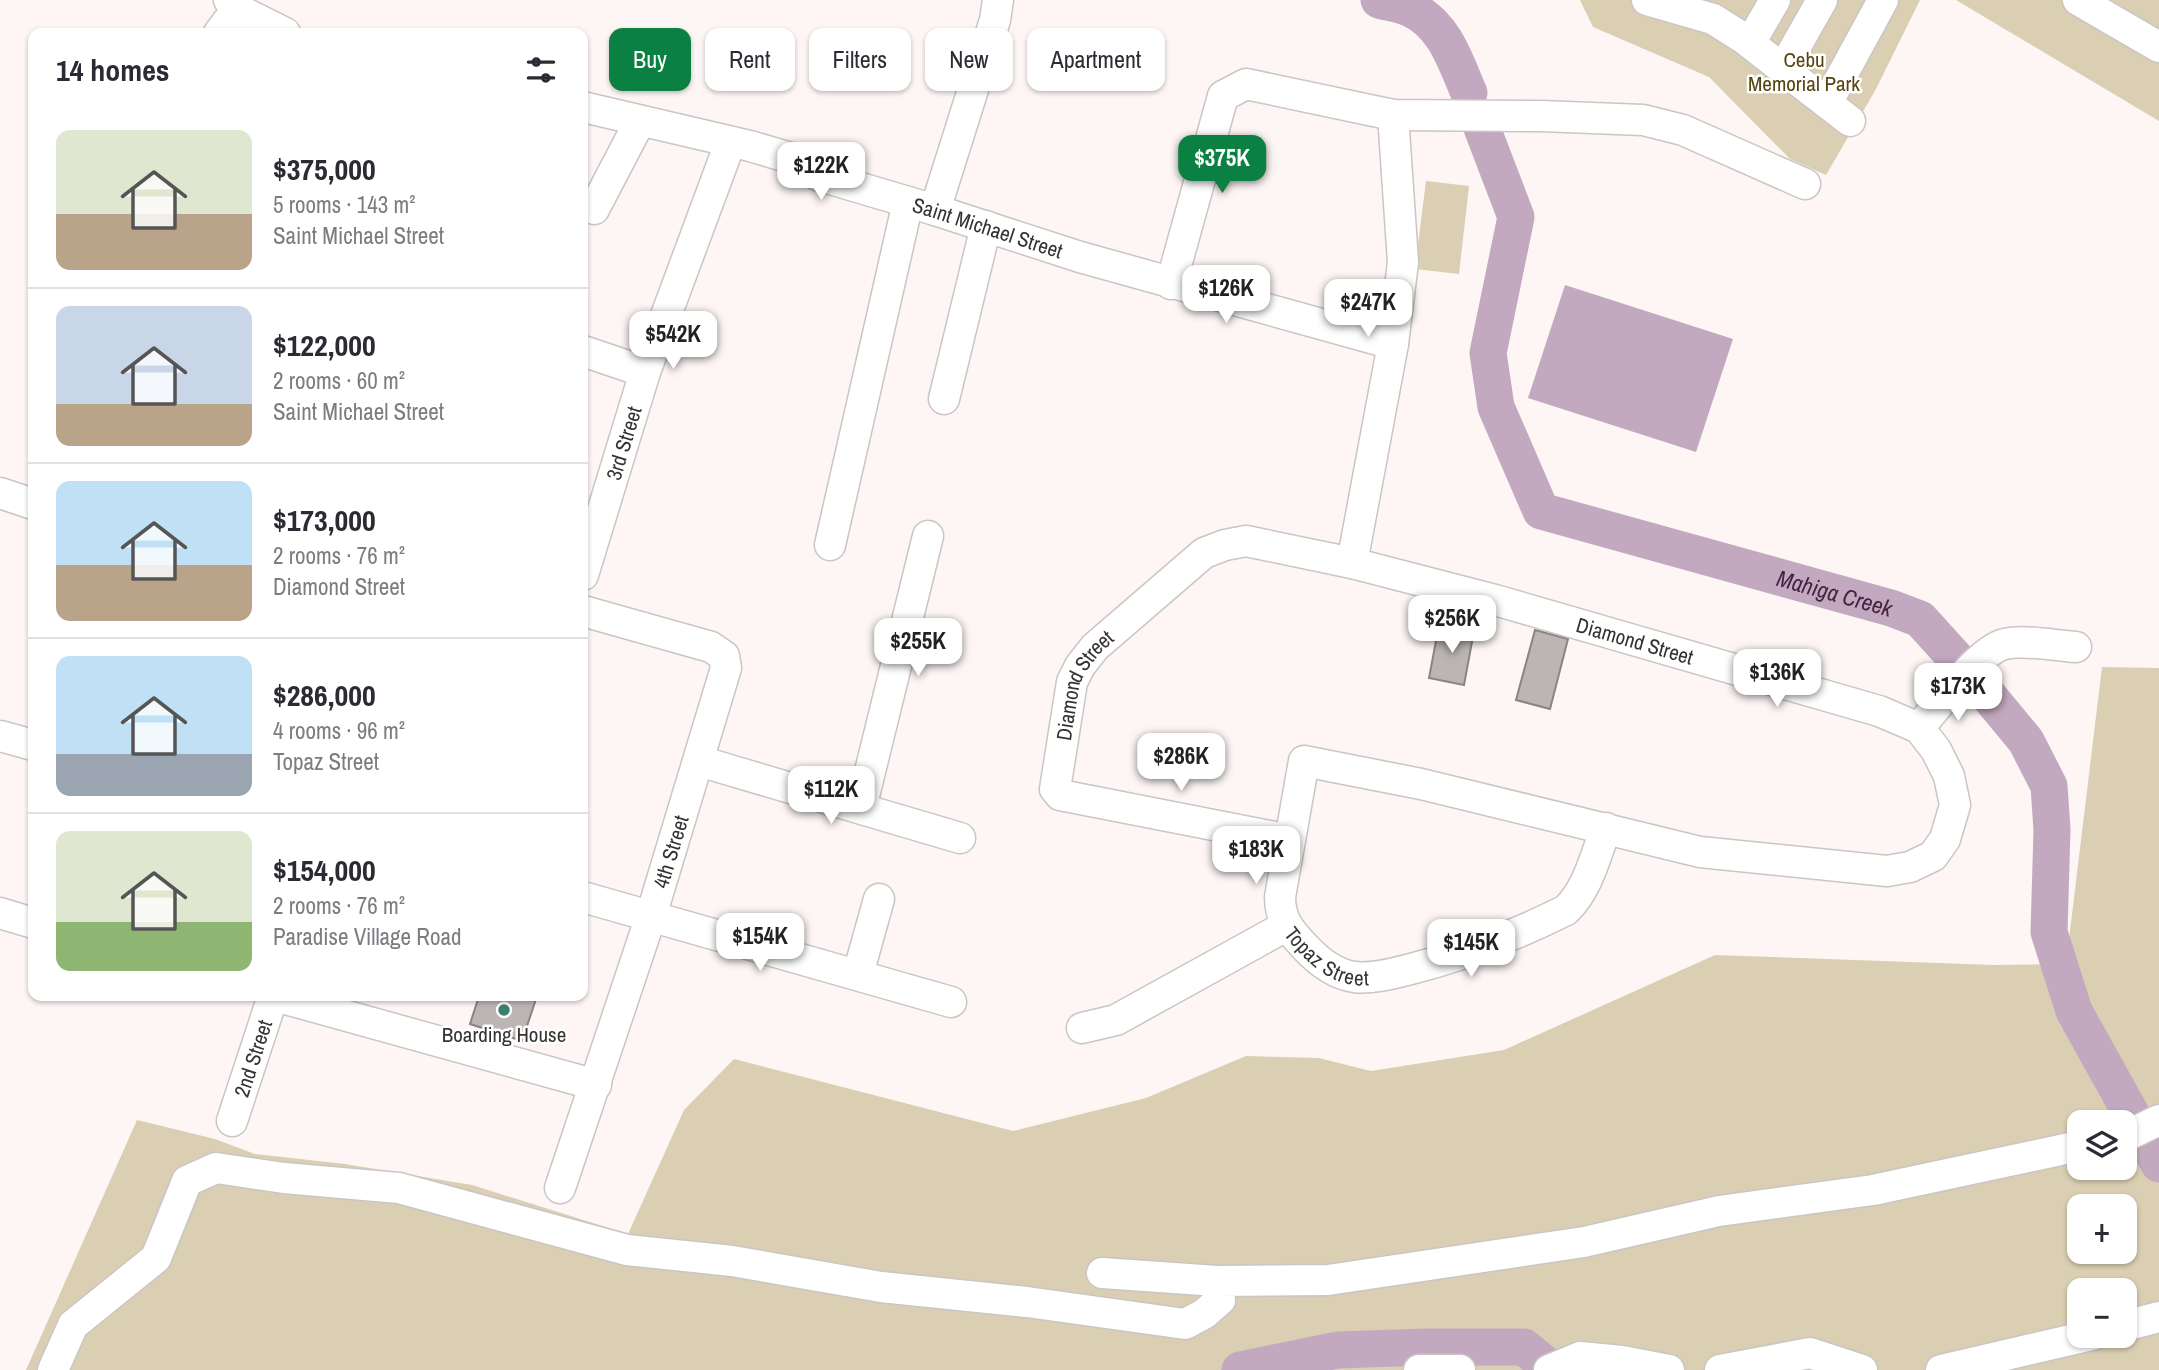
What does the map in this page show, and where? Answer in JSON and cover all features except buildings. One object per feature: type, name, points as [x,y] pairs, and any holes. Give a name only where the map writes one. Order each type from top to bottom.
[{"type":"street","points":[[830,545],[921,206],[995,20],[998,0]]},
{"type":"street","points":[[1750,43],[1775,0]]},
{"type":"street","points":[[1783,69],[1822,0]]},
{"type":"street","points":[[1661,2],[1718,10],[1750,43],[1838,112],[1883,0]]},
{"type":"street","points":[[2078,0],[2159,47]]},
{"type":"street","points":[[221,28],[233,4],[276,28]]},
{"type":"street","points":[[1171,284],[1223,96],[1246,84],[1393,115],[1643,120],[1683,130],[1805,184]]},
{"type":"street","name":"Saint Michael Street","points":[[588,108],[751,146],[794,159],[817,175],[1171,284],[1393,344]]},
{"type":"street","points":[[1352,564],[1393,344],[1403,262],[1393,115]]},
{"type":"street","points":[[594,209],[640,121]]},
{"type":"street","name":"3rd Street","points":[[588,559],[645,372],[726,154]]},
{"type":"street","points":[[944,400],[985,226]]},
{"type":"street","points":[[588,353],[645,372]]},
{"type":"street","points":[[0,493],[28,501]]},
{"type":"street","points":[[861,808],[928,536]]},
{"type":"street","name":"Diamond Street","points":[[1290,840],[1056,793],[1072,682],[1080,666],[1095,647],[1204,554],[1226,544],[1247,541],[1495,600],[1879,711],[1919,728]]},
{"type":"street","name":"4th Street","points":[[560,1188],[651,916],[726,668],[724,656],[711,647],[588,612]]},
{"type":"street","points":[[1606,828],[1700,852],[1887,871],[1910,867],[1933,856],[1945,839],[1955,805],[1949,776],[1936,750],[1919,728],[1996,646],[2009,643],[2076,647]]},
{"type":"street","points":[[0,736],[28,744]]},
{"type":"street","points":[[699,761],[960,838]]},
{"type":"street","name":"Topaz Street","points":[[1304,761],[1421,783],[1606,828],[1578,899],[1566,910],[1455,958],[1385,975],[1355,977],[1330,969],[1314,957],[1286,926],[1280,911],[1280,897],[1304,761]]},
{"type":"street","points":[[588,898],[951,1002]]},
{"type":"street","points":[[858,974],[879,899]]},
{"type":"street","points":[[0,913],[28,921]]},
{"type":"street","points":[[1082,1028],[1116,1020],[1286,926]]},
{"type":"street","name":"2nd Street","points":[[232,1121],[272,1001]]},
{"type":"street","points":[[292,1001],[596,1085]]},
{"type":"street","points":[[2137,1131],[2156,1121]]},
{"type":"street","points":[[1102,1273],[1217,1281],[1328,1280],[1584,1242],[1720,1211],[1873,1190],[2067,1149]]},
{"type":"street","points":[[53,1370],[73,1325],[156,1258],[187,1181],[216,1168],[284,1178],[399,1188],[627,1250],[732,1261],[881,1287],[1027,1302],[1185,1324],[1204,1314],[1220,1300],[1217,1281]]},
{"type":"street","points":[[2137,1323],[2159,1317]]},
{"type":"street","points":[[1941,1370],[2067,1341]]},
{"type":"street","points":[[1720,1370],[1810,1353],[1862,1370]]},
{"type":"street","points":[[1549,1370],[1580,1357],[1622,1361],[1669,1370]]},
{"type":"street","points":[[1419,1370],[1460,1370]]},
{"type":"green space","name":"Cebu Memorial Park","points":[[1580,0],[1920,0],[1876,89],[1826,175],[1790,159],[1709,77],[1593,27]]},
{"type":"green space","points":[[1956,0],[2159,0],[2159,121]]},
{"type":"green space","points":[[1426,181],[1469,186],[1459,274],[1415,269]]},
{"type":"green space","points":[[2102,667],[2159,668],[2159,1370],[26,1370],[137,1120],[215,1139],[255,1154],[345,1164],[472,1185],[628,1234],[684,1110],[734,1059],[1013,1131],[1146,1098],[1246,1056],[1319,1058],[1371,1071],[1504,1050],[1715,955],[1994,965],[2066,964]]},
{"type":"shaded area","points":[[1565,285],[1733,339],[1696,452],[1528,398]]},
{"type":"waterway","name":"Mahiga Creek","points":[[1379,0],[1411,9],[1432,24],[1448,45],[1469,93]]},
{"type":"waterway","name":"Mahiga Creek","points":[[1482,128],[1516,217],[1488,353],[1496,407],[1541,511],[1891,608],[1920,619],[2026,741],[2049,786],[2052,830],[2049,932],[2074,1011],[2159,1164]]},
{"type":"waterway","points":[[1240,1370],[1337,1350],[1426,1347],[1524,1347],[1552,1370]]},
{"type":"place","name":"Boarding House","points":[[504,1010]]}]
